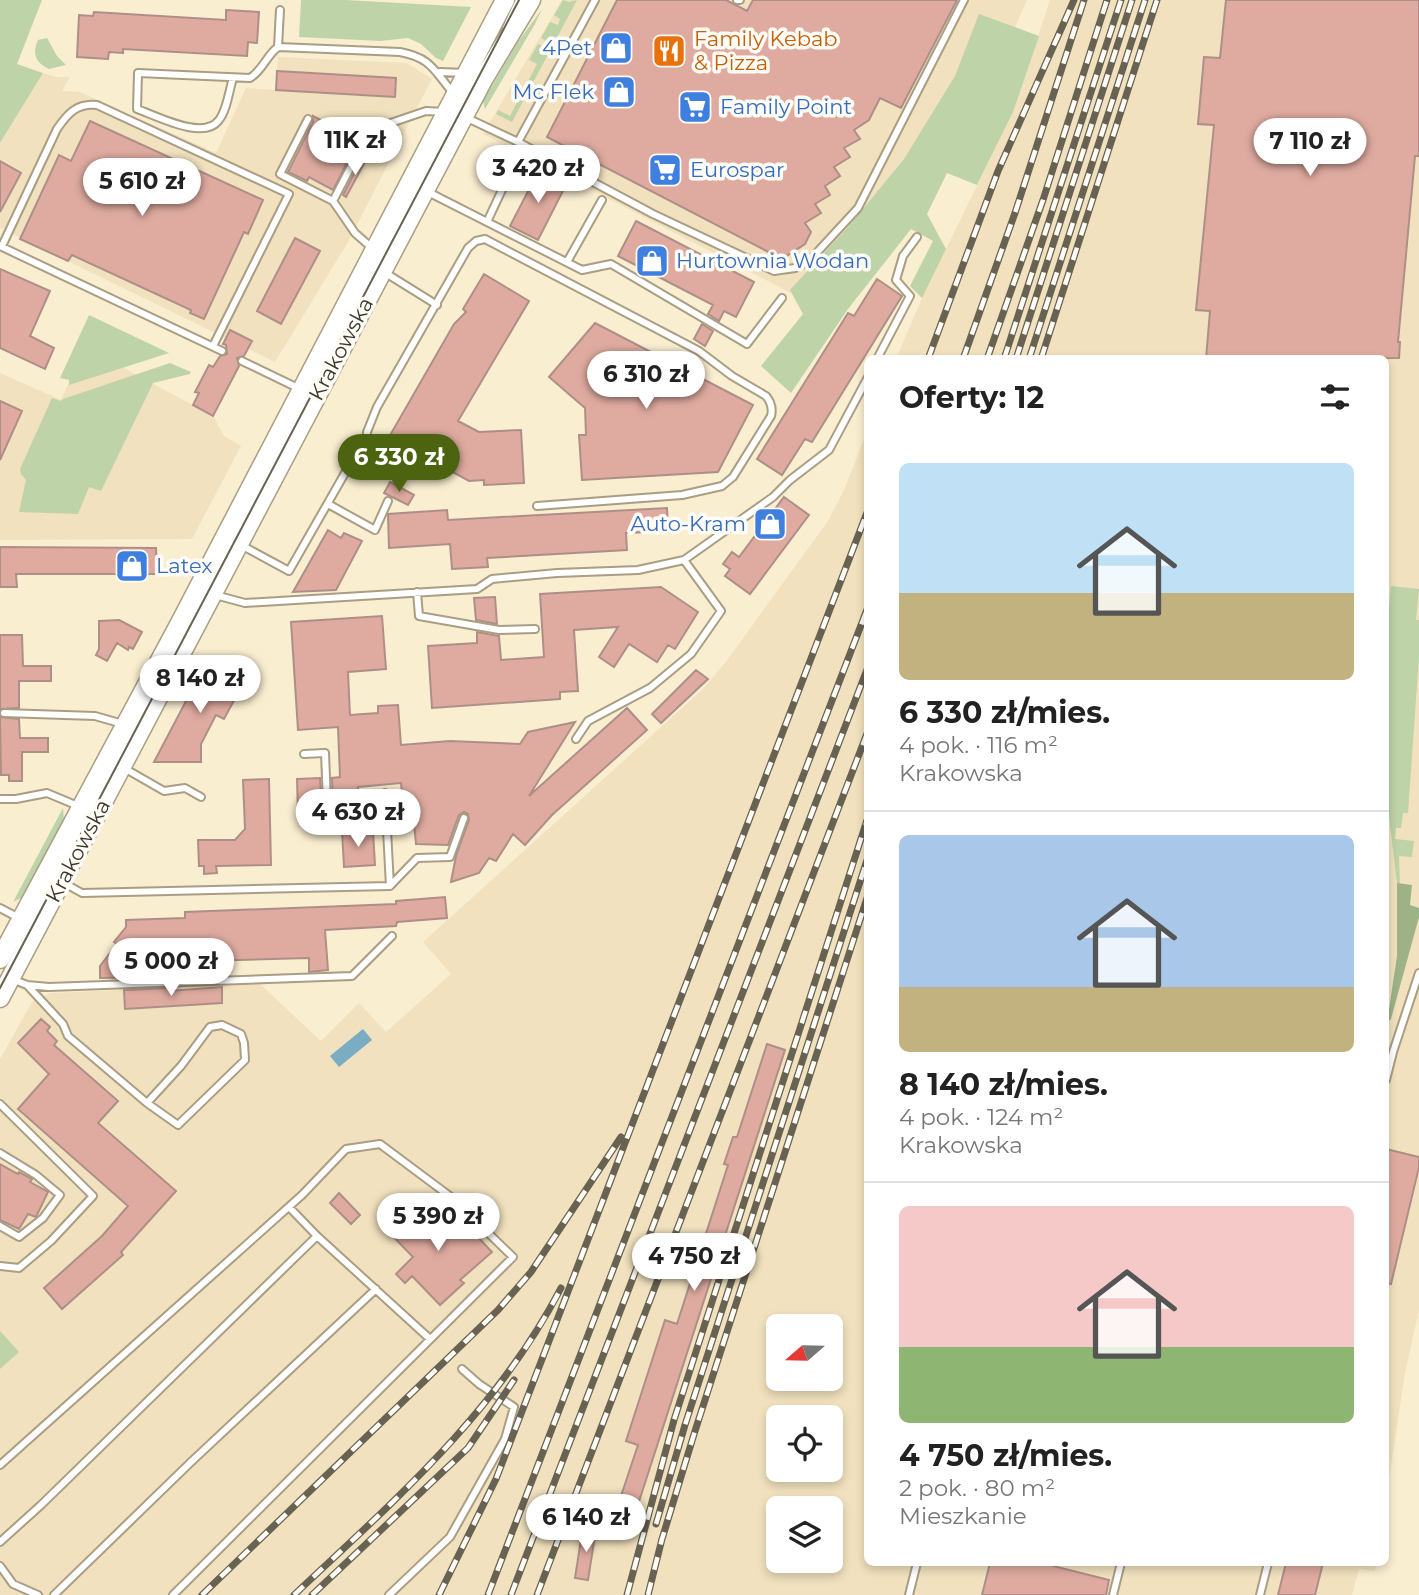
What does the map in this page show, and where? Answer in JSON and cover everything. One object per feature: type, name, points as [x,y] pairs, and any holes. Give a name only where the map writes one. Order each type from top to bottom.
[{"type":"main road","name":"Krakowska","points":[[0,998],[425,190],[467,73],[505,0]]},
{"type":"main road","name":"Krakowska","points":[[0,959],[375,250],[455,108],[497,53],[531,0]]},
{"type":"lane","points":[[497,53],[519,0]]},
{"type":"lane","points":[[518,142],[595,0]]},
{"type":"lane","points":[[333,201],[370,130],[426,111],[455,108],[653,214],[765,267],[774,271],[795,268],[810,260],[858,208],[964,0]]},
{"type":"lane","points":[[278,47],[280,10]]},
{"type":"lane","points":[[233,78],[220,119],[212,127],[191,128],[137,108],[138,73],[250,78],[260,72],[278,47],[400,52],[416,55],[440,72],[467,73]]},
{"type":"lane","points":[[440,72],[455,108]]},
{"type":"lane","points":[[213,346],[289,194],[97,105],[88,104],[74,108],[68,112],[57,129],[1,246],[222,351]]},
{"type":"lane","points":[[308,119],[280,174],[333,201],[355,233],[375,250]]},
{"type":"lane","points":[[335,134],[360,149]]},
{"type":"lane","points":[[487,222],[514,164]]},
{"type":"lane","points":[[425,190],[582,270],[611,264],[747,344],[782,298]]},
{"type":"lane","points":[[567,262],[602,200]]},
{"type":"lane","points":[[879,355],[910,296],[896,280],[903,256],[917,237]]},
{"type":"lane","points":[[367,446],[367,432],[377,407],[468,248],[476,241],[485,239],[699,351],[770,401],[771,416],[733,477],[722,486],[682,495],[537,506]]},
{"type":"lane","points":[[382,271],[437,305]]},
{"type":"lane","points":[[242,361],[302,390]]},
{"type":"lane","points":[[213,594],[244,603],[477,589],[492,579],[638,570],[684,560],[773,497],[829,450],[864,384]]},
{"type":"lane","points":[[239,544],[289,571],[349,466]]},
{"type":"lane","points":[[328,503],[375,530],[388,501]]},
{"type":"lane","points":[[576,739],[588,721],[650,688],[691,654],[721,611],[684,560]]},
{"type":"lane","points":[[418,593],[419,616],[499,630],[535,629]]},
{"type":"lane","points":[[4,713],[95,716],[125,725]]},
{"type":"lane","points":[[304,754],[325,753],[328,826]]},
{"type":"lane","points":[[123,766],[164,791],[185,788],[201,797]]},
{"type":"lane","points":[[0,799],[47,793],[80,807]]},
{"type":"lane","points":[[385,793],[390,886]]},
{"type":"lane","points":[[62,882],[82,893],[390,886],[417,858],[450,857],[464,818]]},
{"type":"lane","points":[[310,827],[387,822]]},
{"type":"lane","points":[[0,908],[21,919]]},
{"type":"lane","points":[[10,978],[27,985],[49,987],[352,976],[393,936]]},
{"type":"lane","points":[[1389,1068],[1419,973]]},
{"type":"lane","points":[[27,985],[63,1024],[68,1036],[147,1103],[178,1125],[245,1060],[241,1034],[222,1025],[210,1027],[181,1066],[147,1103]]},
{"type":"lane","points":[[0,1104],[93,1196],[51,1241],[19,1268],[0,1266]]},
{"type":"lane","points":[[0,1465],[289,1207],[346,1149],[380,1144],[451,1198],[513,1257],[173,1595]]},
{"type":"lane","points":[[0,1153],[36,1175],[60,1195],[43,1218],[19,1237],[0,1226]]},
{"type":"lane","points":[[289,1207],[430,1339]]},
{"type":"lane","points":[[0,1542],[317,1236]]},
{"type":"lane","points":[[54,1595],[376,1289]]},
{"type":"lane","points":[[389,1595],[450,1536],[505,1439],[514,1408],[462,1369]]},
{"type":"lane","points":[[0,1566],[13,1584],[38,1595]]},
{"type":"lane","points":[[909,1595],[916,1566]]},
{"type":"lane","points":[[1113,1595],[1120,1566]]},
{"type":"lane","points":[[1260,1595],[1267,1566]]},
{"type":"shaded area","points":[[562,0],[1027,0],[1005,50],[840,253],[791,293],[483,134]]},
{"type":"shaded area","points":[[1050,0],[1419,0],[1419,1310],[1405,1373],[1389,1478],[1389,355],[898,355],[922,298],[1013,112]]},
{"type":"shaded area","points":[[278,57],[407,63],[432,79],[348,242],[275,362],[0,228],[0,143],[43,73],[70,77],[62,91],[80,92],[216,153],[246,88],[276,90]]},
{"type":"shaded area","points":[[85,347],[213,416],[224,436],[241,446],[192,539],[0,540],[0,373],[61,400]]},
{"type":"shaded area","points":[[864,439],[864,1566],[1376,1566],[1375,1571],[1359,1569],[1352,1595],[0,1595],[0,1059],[32,1002],[50,993],[260,984],[321,1041],[359,1003],[386,1032],[451,974],[423,942],[702,690],[725,663],[828,521],[844,490]]},
{"type":"green space","points":[[0,0],[42,0],[17,64],[43,73],[0,143]]},
{"type":"green space","points":[[301,0],[471,7],[443,61],[421,44],[408,38],[380,41],[299,37]]},
{"type":"green space","points":[[563,0],[577,0],[512,122],[496,114],[498,110],[510,116],[537,64],[529,60],[538,44],[545,48],[549,42],[541,38],[550,22],[558,25],[560,19],[554,15]]},
{"type":"green space","points":[[542,9],[485,109],[483,101],[518,42]]},
{"type":"green space","points":[[979,14],[1039,36],[1013,112],[977,185],[947,173],[927,214],[946,249],[922,298],[910,286],[933,241],[911,229],[848,309],[791,393],[761,366],[803,314],[790,290],[849,226],[904,159],[955,76]]},
{"type":"green space","points":[[47,38],[57,56],[66,65],[49,69],[38,61],[35,49],[38,40]]},
{"type":"green space","points":[[89,315],[169,353],[69,385],[69,380],[60,378]]},
{"type":"green space","points":[[170,363],[191,372],[153,383],[101,491],[89,487],[78,514],[19,512],[26,480],[20,469],[52,398],[61,401]]},
{"type":"green space","points":[[1391,586],[1419,589],[1416,620],[1419,620],[1419,656],[1408,813],[1403,813],[1401,828],[1396,828],[1395,839],[1414,841],[1412,857],[1399,856],[1400,884],[1397,883],[1389,817]]},
{"type":"green space","points":[[63,808],[64,820],[21,898],[13,902]]},
{"type":"green space","points":[[1397,883],[1412,885],[1410,905],[1419,908],[1419,917],[1389,1021],[1397,956]]},
{"type":"green space","points":[[0,1331],[19,1352],[0,1369]]},
{"type":"water","points":[[363,1029],[372,1040],[339,1067],[330,1056]]},
{"type":"building","name":"Family Point","points":[[617,0],[726,0],[747,11],[753,0],[957,0],[901,108],[880,98],[869,120],[854,130],[860,139],[844,148],[850,157],[834,167],[840,176],[825,186],[830,195],[815,204],[821,213],[805,223],[811,232],[805,244],[782,259],[547,137]]},
{"type":"building","points":[[1226,0],[1419,0],[1419,156],[1415,156],[1398,342],[1399,358],[1389,358],[1389,355],[1206,355],[1210,311],[1196,310],[1214,125],[1198,124],[1204,57],[1220,58]]},
{"type":"building","points":[[226,10],[259,12],[257,43],[248,42],[247,56],[123,49],[123,53],[109,52],[108,59],[77,57],[79,15],[93,16],[94,12],[226,20]]},
{"type":"building","points":[[277,71],[396,78],[395,97],[276,90]]},
{"type":"building","points":[[313,116],[336,128],[330,132],[329,141],[352,153],[333,190],[309,177],[307,181],[288,172],[313,122]]},
{"type":"building","points":[[90,121],[263,200],[248,234],[244,232],[204,319],[190,313],[191,310],[72,255],[68,261],[20,239],[59,155],[71,161]]},
{"type":"building","points":[[362,158],[366,160],[346,197],[343,195]]},
{"type":"building","points":[[0,161],[21,173],[0,212]]},
{"type":"building","points":[[539,170],[566,185],[538,240],[510,226]]},
{"type":"building","points":[[636,221],[754,282],[736,317],[724,311],[719,321],[708,314],[713,305],[618,256]]},
{"type":"building","points":[[295,238],[320,251],[281,324],[257,311]]},
{"type":"building","points":[[0,269],[50,291],[30,336],[54,348],[45,369],[0,348]]},
{"type":"building","points":[[484,274],[529,301],[458,421],[479,432],[521,430],[524,483],[484,485],[484,480],[469,481],[389,437],[454,324],[466,312],[463,309]]},
{"type":"building","points":[[877,279],[902,296],[812,442],[805,439],[782,475],[757,459],[848,313],[854,316]]},
{"type":"building","points":[[595,323],[753,405],[718,472],[582,480],[579,435],[586,435],[585,408],[549,377]]},
{"type":"building","points":[[702,324],[713,331],[705,346],[694,339]]},
{"type":"building","points":[[230,330],[252,341],[244,356],[237,358],[239,366],[213,416],[193,405],[199,393],[195,392],[209,365],[213,367],[220,356],[227,354],[226,345],[223,344]]},
{"type":"building","points":[[0,401],[22,411],[0,460]]},
{"type":"building","points":[[390,482],[414,495],[408,505],[384,493]]},
{"type":"building","points":[[784,497],[809,515],[750,594],[725,576],[730,569],[723,564],[732,552],[739,557]]},
{"type":"building","points":[[667,508],[668,528],[626,533],[627,550],[487,558],[488,567],[452,569],[450,544],[389,548],[388,514],[447,510],[448,520]]},
{"type":"building","points":[[328,530],[341,538],[344,533],[362,541],[336,590],[293,592]]},
{"type":"building","points":[[0,547],[156,548],[157,574],[16,574],[17,587],[0,587]]},
{"type":"building","points":[[661,587],[698,612],[675,649],[668,645],[657,662],[629,644],[614,667],[599,657],[618,627],[574,630],[578,691],[560,692],[560,699],[432,708],[428,646],[477,643],[477,632],[499,636],[501,660],[544,657],[540,594]]},
{"type":"building","points":[[495,597],[497,624],[476,620],[474,598]]},
{"type":"building","points":[[382,616],[386,669],[348,672],[350,715],[378,713],[378,706],[398,705],[401,745],[450,741],[520,744],[528,732],[575,722],[529,796],[627,708],[647,730],[552,815],[525,845],[513,834],[496,861],[489,858],[479,873],[451,882],[456,856],[469,820],[468,814],[464,812],[459,815],[448,845],[416,844],[411,794],[402,795],[401,783],[358,787],[358,799],[354,800],[355,818],[342,819],[342,813],[333,813],[332,778],[340,777],[338,727],[298,730],[291,622]]},
{"type":"building","points":[[119,620],[142,632],[133,649],[129,647],[128,650],[117,643],[107,661],[96,655],[99,649],[99,621]]},
{"type":"building","points":[[0,635],[22,635],[23,666],[51,666],[51,681],[19,681],[19,708],[0,709]]},
{"type":"building","points":[[206,663],[244,682],[224,719],[216,715],[201,744],[201,762],[154,762]]},
{"type":"building","points":[[696,670],[708,679],[661,723],[652,714]]},
{"type":"building","points":[[0,717],[19,719],[20,738],[48,738],[48,752],[22,752],[22,781],[9,781],[9,775],[1,775]]},
{"type":"building","points":[[320,778],[322,814],[298,814],[297,779]]},
{"type":"building","points":[[269,779],[271,865],[216,866],[217,873],[204,874],[204,866],[199,866],[198,840],[235,840],[245,829],[243,780]]},
{"type":"building","points":[[342,831],[373,831],[375,865],[344,867]]},
{"type":"building","points":[[445,897],[447,918],[397,922],[396,926],[325,930],[328,970],[309,972],[309,958],[168,962],[168,977],[100,978],[100,966],[117,944],[114,942],[126,927],[126,920],[185,918],[185,912],[396,904],[396,901]]},
{"type":"building","points":[[222,987],[222,1003],[125,1009],[124,990],[168,988],[169,991]]},
{"type":"building","points":[[41,1019],[50,1027],[47,1031],[57,1041],[54,1045],[118,1101],[98,1123],[176,1191],[121,1252],[123,1255],[62,1309],[44,1288],[102,1236],[128,1206],[18,1109],[49,1074],[18,1043]]},
{"type":"building","points":[[767,1044],[785,1050],[634,1517],[616,1511],[638,1445],[626,1441],[665,1320],[677,1324],[728,1165],[724,1164],[733,1137],[737,1137]]},
{"type":"building","points":[[1389,1150],[1419,1157],[1419,1167],[1391,1284]]},
{"type":"building","points":[[0,1164],[32,1179],[30,1182],[48,1192],[36,1217],[28,1214],[19,1229],[0,1220]]},
{"type":"building","points":[[339,1193],[360,1215],[351,1224],[330,1203]]},
{"type":"building","points":[[400,1208],[427,1237],[454,1212],[492,1252],[460,1280],[464,1283],[440,1305],[412,1276],[405,1283],[396,1274],[413,1257],[382,1225]]},
{"type":"building","points":[[583,1527],[596,1529],[588,1580],[575,1578]]},
{"type":"building","points":[[989,1566],[1053,1566],[1109,1580],[1106,1595],[982,1595]]},
{"type":"building","points":[[1285,1566],[1322,1566],[1315,1595],[1278,1595]]},
{"type":"tram line","points":[[0,988],[519,0]]},
{"type":"railway","points":[[929,355],[998,171],[1074,0]]},
{"type":"railway","points":[[964,355],[1015,213],[1084,0]]},
{"type":"railway","points":[[988,355],[1043,200],[1107,0]]},
{"type":"railway","points":[[1005,355],[1121,0]]},
{"type":"railway","points":[[1017,355],[1132,0]]},
{"type":"railway","points":[[1030,355],[1145,0]]},
{"type":"railway","points":[[1042,355],[1157,0]]},
{"type":"railway","points":[[439,1595],[496,1479],[864,520]]},
{"type":"railway","points":[[488,1595],[864,617]]},
{"type":"railway","points":[[511,1595],[864,677]]},
{"type":"railway","points":[[537,1595],[864,741]]},
{"type":"railway","points":[[627,1595],[674,1420],[864,829]]},
{"type":"railway","points":[[656,1524],[685,1425],[864,869]]},
{"type":"railway","points":[[648,1595],[695,1431],[864,907]]},
{"type":"railway","points":[[202,1595],[498,1310],[531,1272],[621,1137]]},
{"type":"railway","points":[[294,1595],[406,1489],[475,1415],[535,1333],[561,1288]]},
{"type":"railway","points":[[312,1595],[468,1448],[514,1380]]},
{"type":"place","name":"4Pet","points":[[616,48]]},
{"type":"place","name":"Family Kebab & Pizza","points":[[669,51]]},
{"type":"place","name":"Mc Flek","points":[[619,92]]},
{"type":"place","name":"Family Point","points":[[695,107]]},
{"type":"place","name":"Eurospar","points":[[665,170]]},
{"type":"place","name":"Hurtownia Wodan","points":[[652,261]]},
{"type":"place","name":"Auto-Kram","points":[[770,524]]},
{"type":"place","name":"Latex","points":[[132,566]]}]
